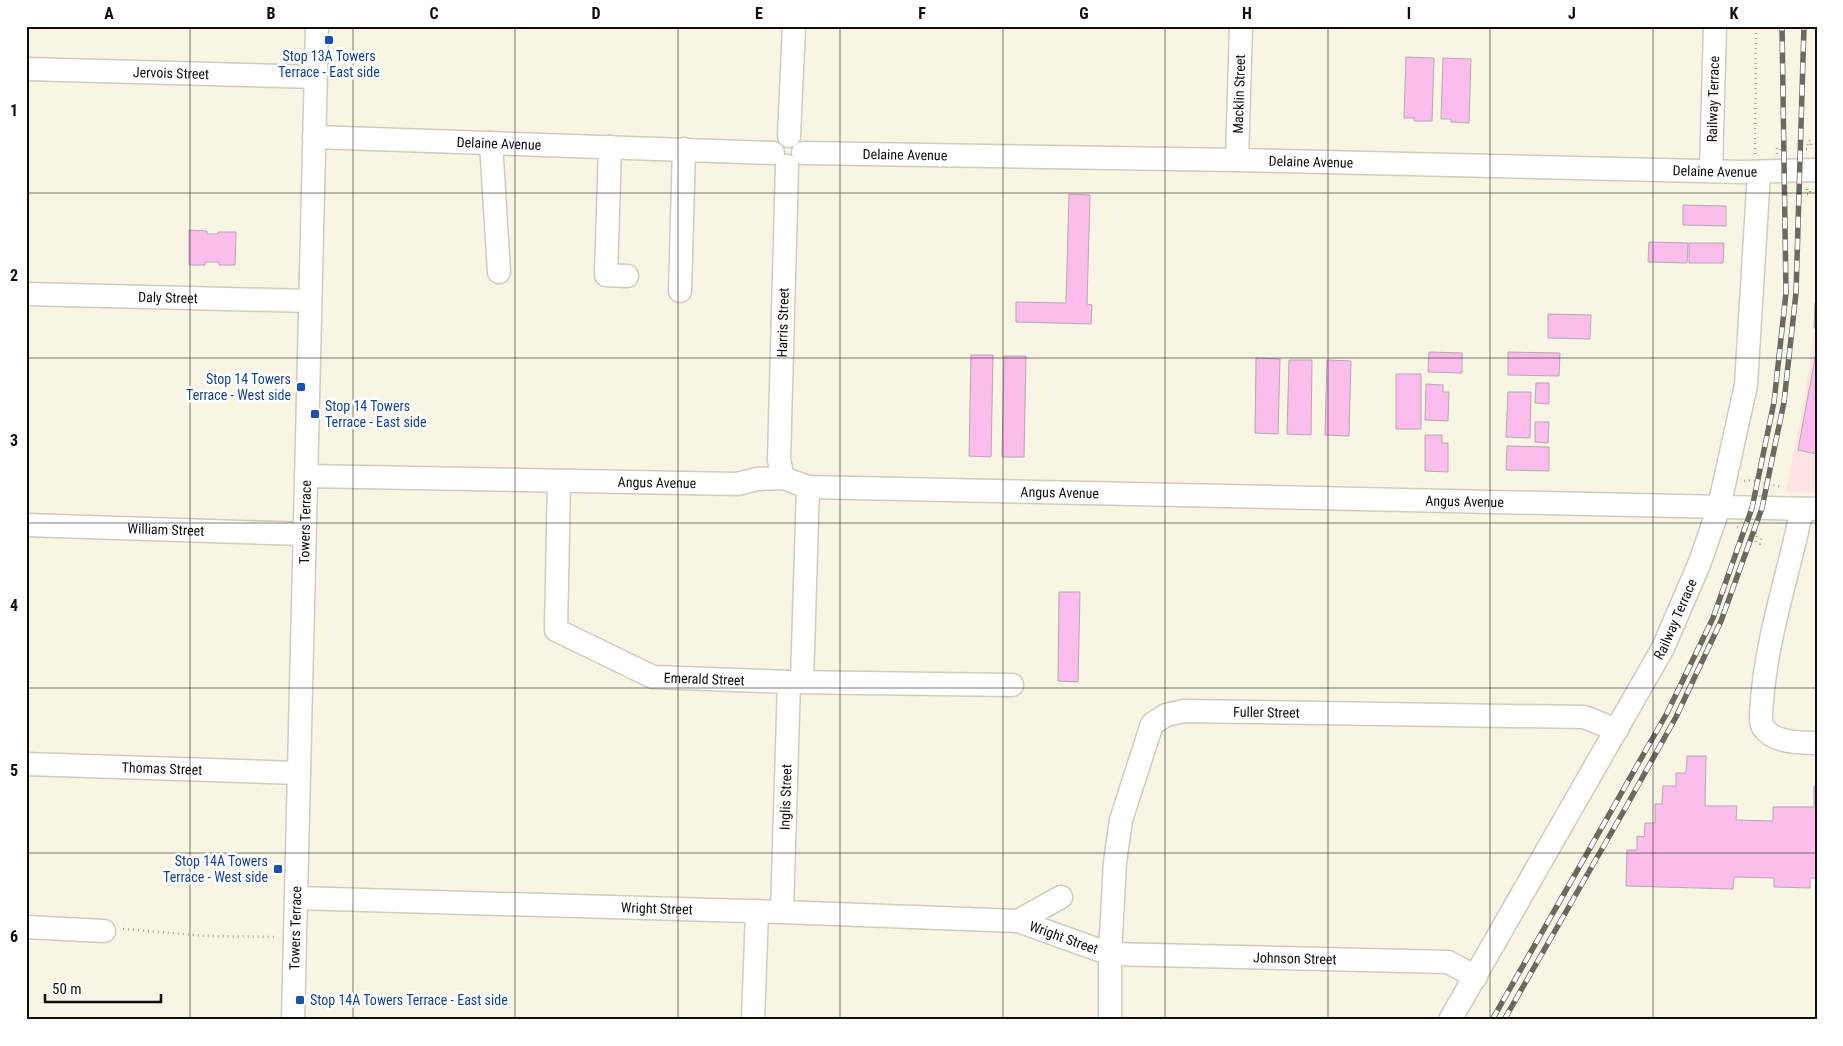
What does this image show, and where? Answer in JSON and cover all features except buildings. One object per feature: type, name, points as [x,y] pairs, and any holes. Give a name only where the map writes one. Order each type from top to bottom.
[{"type":"street","name":"Towers Terrace","points":[[292,1020],[317,26]]},
{"type":"street","name":"Harris Street","points":[[783,478],[779,460],[788,152],[794,26]]},
{"type":"street","name":"Macklin Street","points":[[1237,160],[1241,26]]},
{"type":"street","name":"Railway Terrace","points":[[1712,171],[1715,26]]},
{"type":"street","name":"Jervois Street","points":[[26,69],[315,77]]},
{"type":"street","name":"Delaine Avenue","points":[[314,137],[788,152],[1760,172],[1817,170]]},
{"type":"street","points":[[491,143],[499,272]]},
{"type":"street","points":[[610,147],[606,275],[627,276]]},
{"type":"street","points":[[680,291],[684,149]]},
{"type":"street","name":"Railway Terrace","points":[[1450,1020],[1663,648],[1700,562],[1719,507],[1746,385],[1760,172]]},
{"type":"street","name":"Daly Street","points":[[26,294],[310,301]]},
{"type":"street","name":"Angus Avenue","points":[[306,476],[737,484],[758,479],[783,478],[808,487],[1809,509]]},
{"type":"street","name":"Emerald Street","points":[[559,481],[556,630],[653,678],[1012,685]]},
{"type":"street","name":"Inglis Street","points":[[782,912],[808,487]]},
{"type":"street","points":[[1809,509],[1771,638],[1764,678],[1761,719],[1764,728],[1781,740],[1817,743]]},
{"type":"street","name":"William Street","points":[[26,525],[304,534]]},
{"type":"street","name":"Fuller Street","points":[[1110,1020],[1110,954],[1115,862],[1121,820],[1152,724],[1166,715],[1184,711],[1584,717],[1617,730]]},
{"type":"street","name":"Thomas Street","points":[[26,764],[299,774]]},
{"type":"street","name":"Wright Street","points":[[1018,921],[1061,897]]},
{"type":"street","name":"Wright Street","points":[[296,898],[757,911],[1018,921],[1110,954]]},
{"type":"street","points":[[753,1020],[757,911]]},
{"type":"street","points":[[26,927],[104,930]]},
{"type":"street","name":"Johnson Street","points":[[1110,954],[1448,962],[1476,977]]},
{"type":"path","points":[[1756,26],[1755,163],[1760,172]]},
{"type":"path","points":[[1737,483],[1750,480],[1782,486]]},
{"type":"path","points":[[1735,527],[1758,533],[1756,542],[1760,544],[1762,535]]},
{"type":"path","points":[[104,930],[117,928],[206,936],[295,938]]},
{"type":"shaded area","points":[[1817,316],[1817,493],[1786,492],[1804,402]]},
{"type":"railway","points":[[1492,1020],[1667,713],[1713,618],[1752,508],[1774,402],[1786,293],[1782,26]]},
{"type":"railway","points":[[1504,1020],[1676,717],[1721,621],[1762,508],[1784,402],[1796,293],[1804,26]]},
{"type":"place","name":"Stop 13A Towers Terrace - East side","points":[[329,40]]},
{"type":"place","name":"Stop 14 Towers Terrace - West side","points":[[301,387]]},
{"type":"place","name":"Stop 14 Towers Terrace - East side","points":[[315,414]]},
{"type":"place","name":"Stop 14A Towers Terrace - West side","points":[[278,869]]},
{"type":"place","name":"Stop 14A Towers Terrace - East side","points":[[300,1000]]}]
